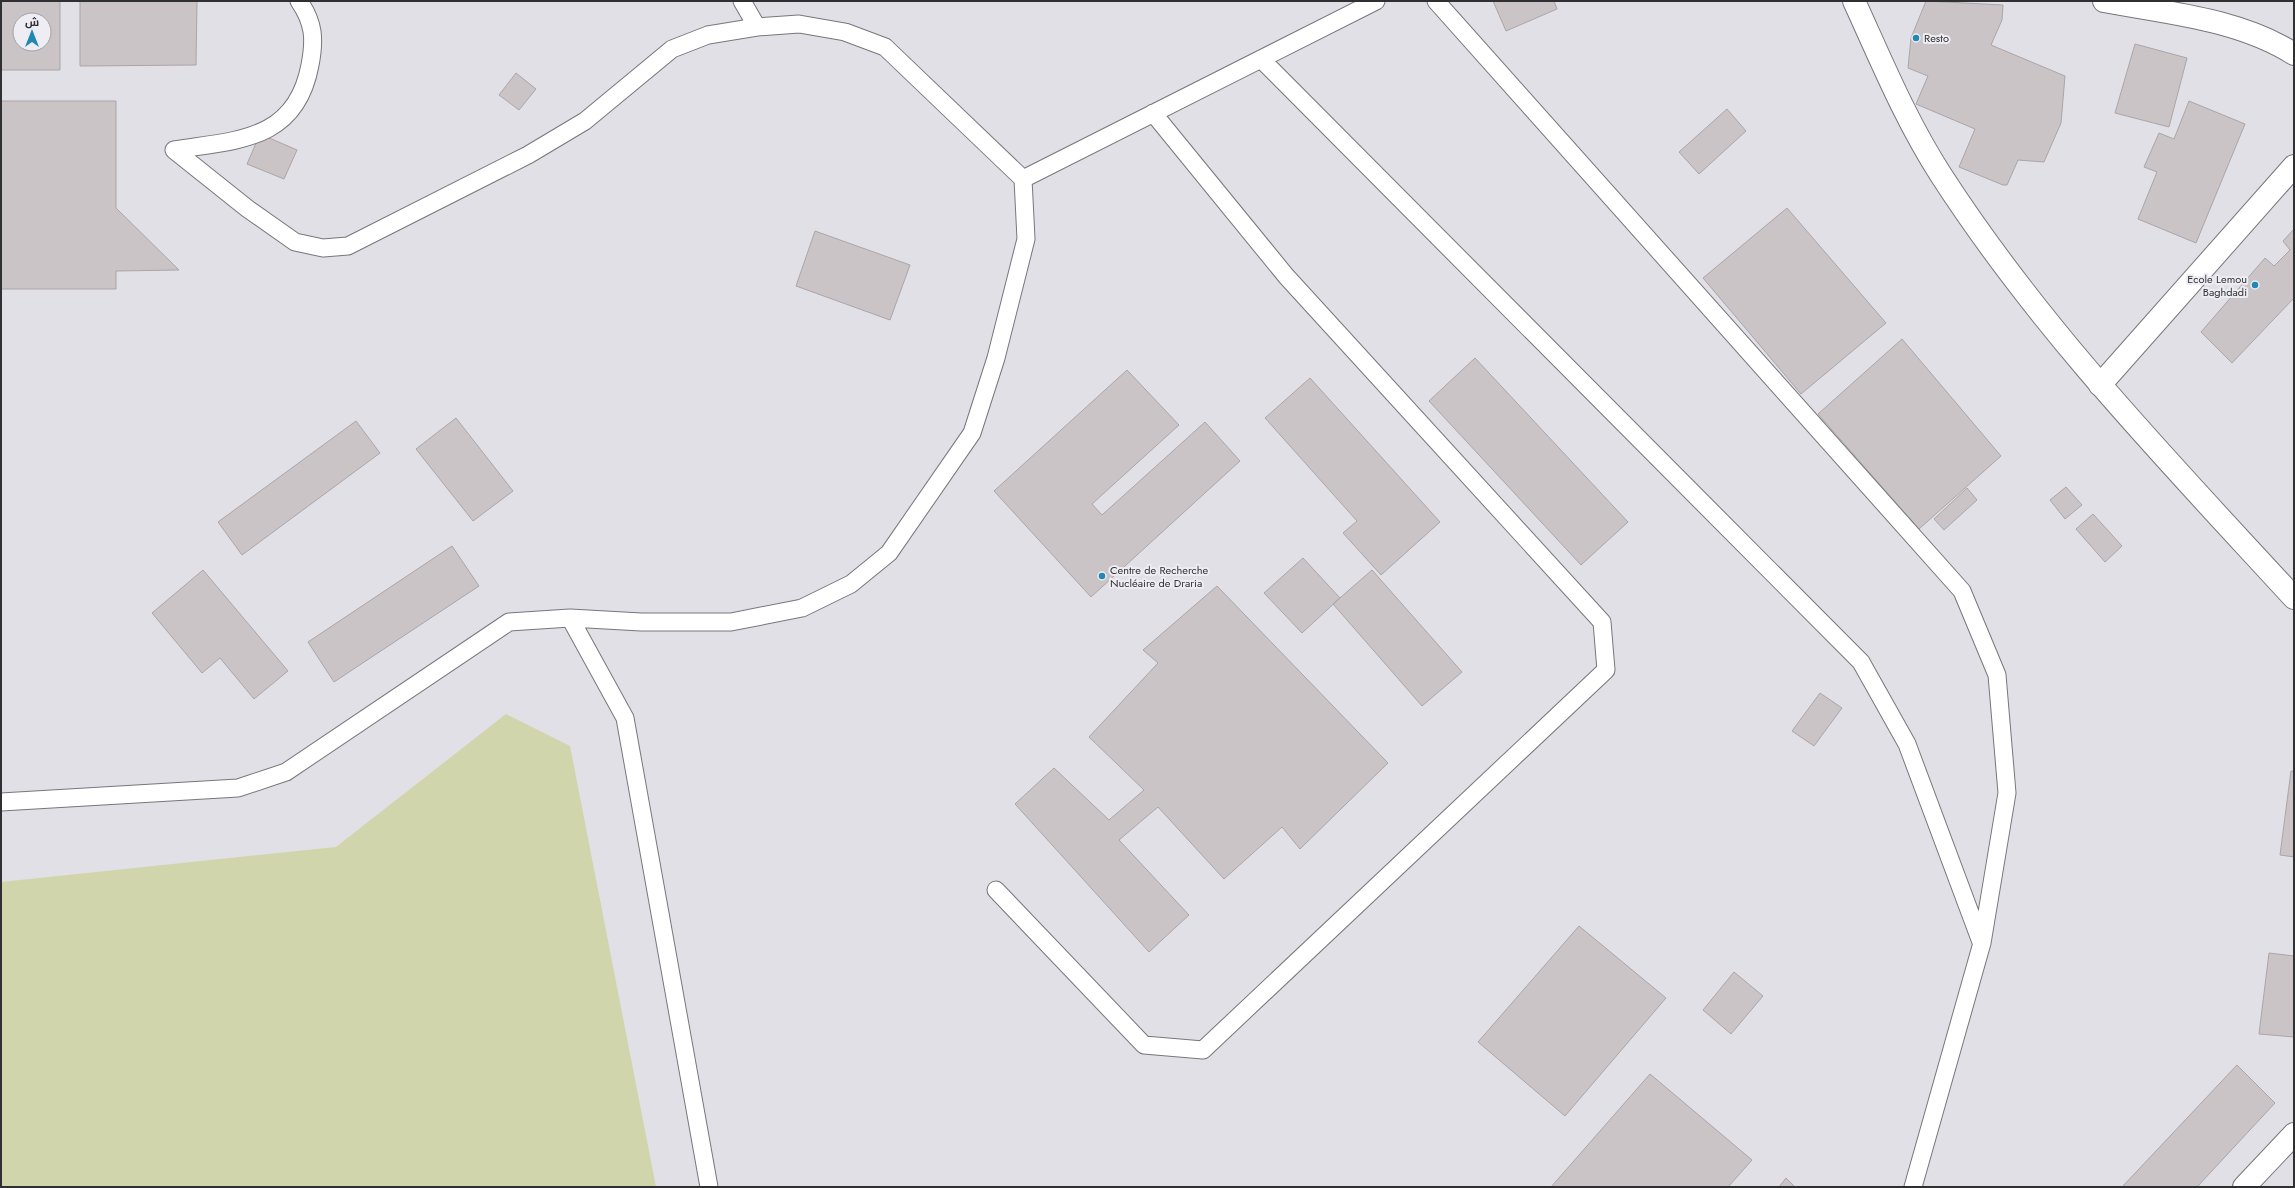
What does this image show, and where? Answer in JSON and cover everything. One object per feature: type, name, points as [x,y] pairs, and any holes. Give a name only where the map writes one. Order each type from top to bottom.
[{"type":"main road","points":[[1854,1],[1896,92],[1940,174],[2004,266],[2100,385],[2294,598]]},
{"type":"main road","points":[[2104,1],[2214,21],[2278,44],[2294,54]]},
{"type":"main road","points":[[2100,385],[2294,166]]},
{"type":"main road","points":[[2244,1187],[2294,1134]]},
{"type":"lane","points":[[1,802],[238,788],[286,772],[509,622],[570,618],[641,622],[731,622],[802,608],[851,584],[889,553],[972,433],[996,358],[1026,238],[1023,179],[885,47],[845,32],[799,24],[758,27],[708,35],[672,50],[585,122],[528,155],[348,246],[323,248],[295,242],[248,209],[174,150],[243,139],[277,124],[294,109],[308,79],[314,44],[309,16],[299,1]]},
{"type":"lane","points":[[742,1],[758,27]]},
{"type":"lane","points":[[1023,179],[1376,1]]},
{"type":"lane","points":[[1436,1],[1962,591],[1998,675],[2007,793],[1982,943],[1912,1187]]},
{"type":"lane","points":[[1261,59],[1861,662],[1907,744],[1982,943]]},
{"type":"lane","points":[[996,890],[1144,1045],[1203,1050],[1606,670],[1602,622],[1286,276],[1153,113]]},
{"type":"lane","points":[[570,618],[625,718],[709,1187]]},
{"type":"green space","points":[[506,714],[570,746],[656,1187],[1,1187],[1,882],[336,847]]},
{"type":"building","points":[[1,1],[60,1],[60,70],[1,70]]},
{"type":"building","points":[[80,1],[197,1],[196,65],[80,66]]},
{"type":"building","points":[[1493,1],[1554,1],[1557,9],[1506,31]]},
{"type":"building","points":[[1926,1],[2003,5],[2002,20],[1991,45],[2065,76],[2061,123],[2044,162],[2018,160],[2007,185],[2003,185],[1959,167],[1975,129],[1916,104],[1928,76],[1908,68],[1911,38]]},
{"type":"building","points":[[2135,44],[2187,58],[2169,127],[2115,113]]},
{"type":"building","points":[[516,73],[536,89],[519,110],[499,95]]},
{"type":"building","points":[[1,101],[116,101],[116,208],[179,270],[116,271],[116,289],[1,289]]},
{"type":"building","points":[[2189,101],[2245,124],[2196,243],[2138,219],[2157,172],[2144,167],[2159,133],[2174,139]]},
{"type":"building","points":[[1727,109],[1746,131],[1699,174],[1679,152]]},
{"type":"building","points":[[260,134],[297,150],[284,179],[247,164]]},
{"type":"building","points":[[1787,208],[1886,323],[1801,394],[1703,278]]},
{"type":"building","points":[[2294,229],[2294,298],[2232,363],[2201,332],[2265,258],[2274,266],[2290,250],[2283,241]]},
{"type":"building","points":[[815,231],[910,265],[890,320],[796,286]]},
{"type":"building","points":[[1902,339],[2001,456],[1919,529],[1818,414]]},
{"type":"building","points":[[1475,358],[1628,522],[1581,565],[1429,401]]},
{"type":"building","points":[[1127,370],[1179,425],[1092,504],[1102,515],[1205,422],[1240,461],[1091,597],[994,491]]},
{"type":"building","points":[[1310,378],[1440,522],[1381,575],[1343,533],[1357,521],[1265,418]]},
{"type":"building","points":[[456,418],[513,491],[473,521],[416,449]]},
{"type":"building","points":[[356,421],[380,453],[242,555],[218,522]]},
{"type":"building","points":[[2066,487],[2082,505],[2065,519],[2050,500]]},
{"type":"building","points":[[1967,488],[1977,500],[1944,530],[1934,519]]},
{"type":"building","points":[[2093,514],[2122,546],[2105,562],[2076,529]]},
{"type":"building","points":[[452,546],[479,586],[334,682],[308,642]]},
{"type":"building","points":[[1303,558],[1340,598],[1302,633],[1264,593]]},
{"type":"building","points":[[203,570],[288,671],[254,699],[220,658],[202,673],[152,613]]},
{"type":"building","points":[[1372,570],[1462,672],[1422,706],[1333,604]]},
{"type":"building","points":[[1217,586],[1388,763],[1300,849],[1282,827],[1224,879],[1158,807],[1119,840],[1189,915],[1149,952],[1015,804],[1054,768],[1109,820],[1144,790],[1089,737],[1158,663],[1143,650]]},
{"type":"building","points":[[1820,693],[1842,708],[1814,746],[1792,731]]},
{"type":"building","points":[[2291,771],[2294,771],[2294,857],[2280,855]]},
{"type":"building","points":[[1579,926],[1666,998],[1565,1116],[1478,1042]]},
{"type":"building","points":[[2269,953],[2294,956],[2294,1037],[2259,1034]]},
{"type":"building","points":[[1734,972],[1763,996],[1731,1034],[1703,1010]]},
{"type":"building","points":[[2237,1065],[2275,1103],[2197,1187],[2122,1187]]},
{"type":"building","points":[[1650,1074],[1752,1160],[1728,1187],[1551,1187]]},
{"type":"building","points":[[1786,1178],[1795,1187],[1779,1187]]},
{"type":"place","name":"Resto","points":[[1916,38]]},
{"type":"place","name":"Ecole Lemou Baghdadi","points":[[2255,285]]},
{"type":"place","name":"Centre de Recherche Nucléaire de Draria","points":[[1102,576]]}]
